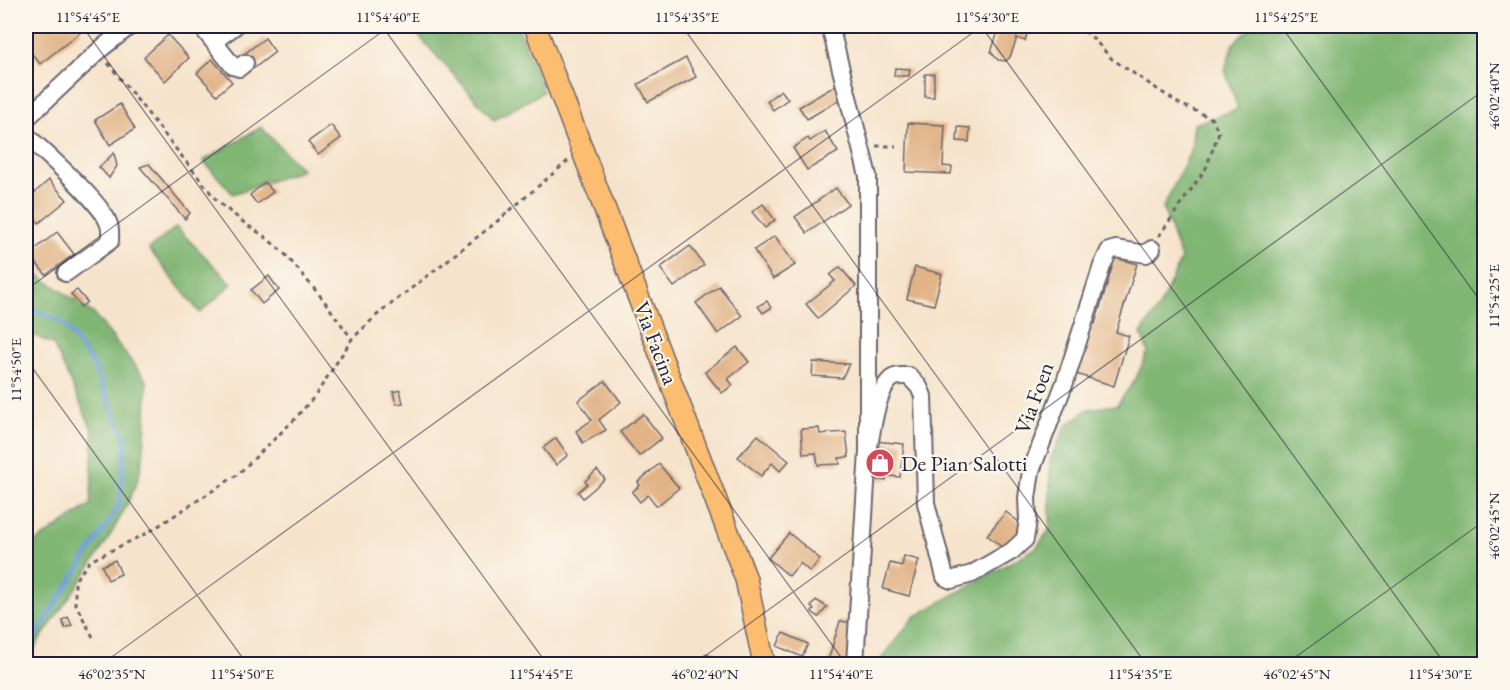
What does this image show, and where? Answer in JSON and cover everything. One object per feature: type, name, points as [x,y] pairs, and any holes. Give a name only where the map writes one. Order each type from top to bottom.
[{"type":"main road","name":"Via Facina","points":[[535,26],[747,579],[764,664]]},
{"type":"street","points":[[26,119],[98,51],[130,26]]},
{"type":"street","points":[[201,26],[233,66],[238,68],[245,63]]},
{"type":"street","points":[[214,41],[235,26]]},
{"type":"street","name":"Via Foen","points":[[830,26],[868,176],[868,451],[855,664]]},
{"type":"street","points":[[26,135],[91,200],[110,225],[110,241],[66,273]]},
{"type":"street","name":"Via Foen","points":[[868,451],[880,394],[890,380],[898,376],[909,376],[919,387],[923,396],[926,503],[945,577],[951,580],[972,574],[1012,551],[1025,539],[1031,471],[1065,382],[1105,259],[1109,251],[1116,249],[1146,254],[1152,249]]},
{"type":"path","points":[[1077,26],[1090,35],[1112,58],[1178,102],[1211,118],[1219,132],[1206,168],[1152,249]]},
{"type":"path","points":[[98,51],[218,202],[284,253],[322,298],[352,339]]},
{"type":"path","points":[[868,146],[896,146]]},
{"type":"path","points":[[93,637],[75,603],[75,580],[79,572],[90,561],[149,532],[237,475],[294,420],[315,396],[352,339],[377,315],[494,224],[582,149]]},
{"type":"green space","points":[[410,26],[518,26],[543,92],[494,120]]},
{"type":"green space","points":[[1253,26],[1484,26],[1484,664],[890,664],[881,659],[914,617],[1036,548],[1050,529],[1050,459],[1066,426],[1088,409],[1117,405],[1135,380],[1148,352],[1141,333],[1160,306],[1181,259],[1163,208],[1191,150],[1194,124],[1238,109],[1225,70],[1233,44]]},
{"type":"green space","points":[[261,127],[302,170],[233,194],[203,161]]},
{"type":"green space","points":[[176,227],[232,284],[200,313],[149,249]]},
{"type":"green space","points":[[26,273],[40,276],[94,314],[147,381],[144,445],[137,482],[117,524],[35,647],[31,664],[26,664],[26,549],[91,504],[93,431],[53,344],[26,332]]},
{"type":"building","points":[[36,26],[38,30],[44,26],[77,26],[82,31],[40,64],[26,46],[26,34]]},
{"type":"building","points":[[1000,26],[1029,27],[1025,41],[1017,38],[1010,57],[1006,61],[998,60],[991,52]]},
{"type":"building","points":[[168,35],[189,58],[165,81],[144,57]]},
{"type":"building","points":[[265,38],[275,52],[253,69],[243,55]]},
{"type":"building","points":[[686,58],[696,77],[648,102],[638,84]]},
{"type":"building","points":[[212,59],[232,82],[217,95],[197,73]]},
{"type":"building","points":[[895,68],[910,69],[909,76],[894,76]]},
{"type":"building","points":[[925,74],[934,74],[934,97],[925,97]]},
{"type":"building","points":[[26,79],[34,89],[26,96]]},
{"type":"building","points":[[840,83],[841,99],[807,119],[799,107]]},
{"type":"building","points":[[781,90],[788,99],[773,110],[767,101]]},
{"type":"building","points":[[120,104],[135,129],[110,145],[95,120]]},
{"type":"building","points":[[908,123],[945,125],[943,166],[952,167],[951,174],[906,172]]},
{"type":"building","points":[[331,125],[341,138],[318,155],[308,142]]},
{"type":"building","points":[[958,127],[970,128],[969,142],[957,141]]},
{"type":"building","points":[[825,131],[838,152],[807,170],[793,148]]},
{"type":"building","points":[[114,153],[117,166],[109,178],[99,167]]},
{"type":"building","points":[[149,164],[190,213],[185,219],[140,167]]},
{"type":"building","points":[[49,180],[67,200],[39,223],[26,207],[26,200]]},
{"type":"building","points":[[265,182],[273,192],[257,204],[250,195]]},
{"type":"building","points":[[836,188],[848,204],[807,233],[795,217]]},
{"type":"building","points":[[763,204],[775,220],[765,228],[752,212]]},
{"type":"building","points":[[57,232],[74,254],[46,275],[29,254]]},
{"type":"building","points":[[775,236],[795,265],[773,279],[754,250]]},
{"type":"building","points":[[690,246],[704,265],[674,287],[660,268]]},
{"type":"building","points":[[1115,258],[1137,264],[1116,332],[1129,336],[1114,386],[1070,372],[1086,321],[1095,324]]},
{"type":"building","points":[[840,267],[856,286],[818,318],[806,304],[835,281],[830,275]]},
{"type":"building","points":[[915,267],[942,274],[934,305],[907,299]]},
{"type":"building","points":[[269,276],[279,290],[262,304],[251,290]]},
{"type":"building","points":[[719,286],[742,316],[718,334],[696,303]]},
{"type":"building","points":[[77,290],[87,302],[81,307],[71,294]]},
{"type":"building","points":[[767,301],[771,308],[763,313],[758,306]]},
{"type":"building","points":[[737,347],[749,362],[728,379],[733,385],[722,393],[705,372]]},
{"type":"building","points":[[813,362],[849,364],[842,378],[812,376]]},
{"type":"building","points":[[605,381],[621,402],[599,420],[606,430],[583,443],[576,431],[592,420],[578,401]]},
{"type":"building","points":[[400,390],[403,403],[396,404],[393,392]]},
{"type":"building","points":[[643,414],[662,438],[639,456],[620,432]]},
{"type":"building","points":[[819,428],[820,434],[846,432],[849,457],[839,458],[840,464],[818,465],[816,453],[803,454],[801,429]]},
{"type":"building","points":[[758,435],[789,461],[780,471],[772,463],[761,476],[738,457]]},
{"type":"building","points":[[556,438],[568,455],[556,465],[543,448]]},
{"type":"building","points":[[875,441],[904,444],[900,477],[887,476],[886,481],[871,479]]},
{"type":"building","points":[[659,464],[679,488],[657,506],[648,495],[640,502],[632,492],[640,485],[638,482]]},
{"type":"building","points":[[597,470],[605,479],[583,498],[578,492],[587,484],[585,481]]},
{"type":"building","points":[[1006,512],[1024,526],[1004,549],[987,535]]},
{"type":"building","points":[[789,533],[820,559],[810,572],[800,563],[789,576],[768,558]]},
{"type":"building","points":[[904,556],[919,560],[909,596],[883,589],[890,563],[902,566]]},
{"type":"building","points":[[115,560],[121,574],[108,580],[102,566]]},
{"type":"building","points":[[816,600],[827,607],[819,617],[812,612],[814,609],[811,607]]},
{"type":"building","points":[[68,617],[72,625],[65,628],[62,620]]},
{"type":"building","points":[[840,621],[855,623],[849,664],[827,664]]},
{"type":"building","points":[[783,633],[808,644],[802,657],[777,646]]},
{"type":"building","points":[[705,654],[731,662],[730,664],[702,664]]},
{"type":"waterway","points":[[26,307],[62,322],[92,363],[126,440],[119,506],[30,644],[26,658]]},
{"type":"place","name":"De Pian Salotti","points":[[880,463]]}]
